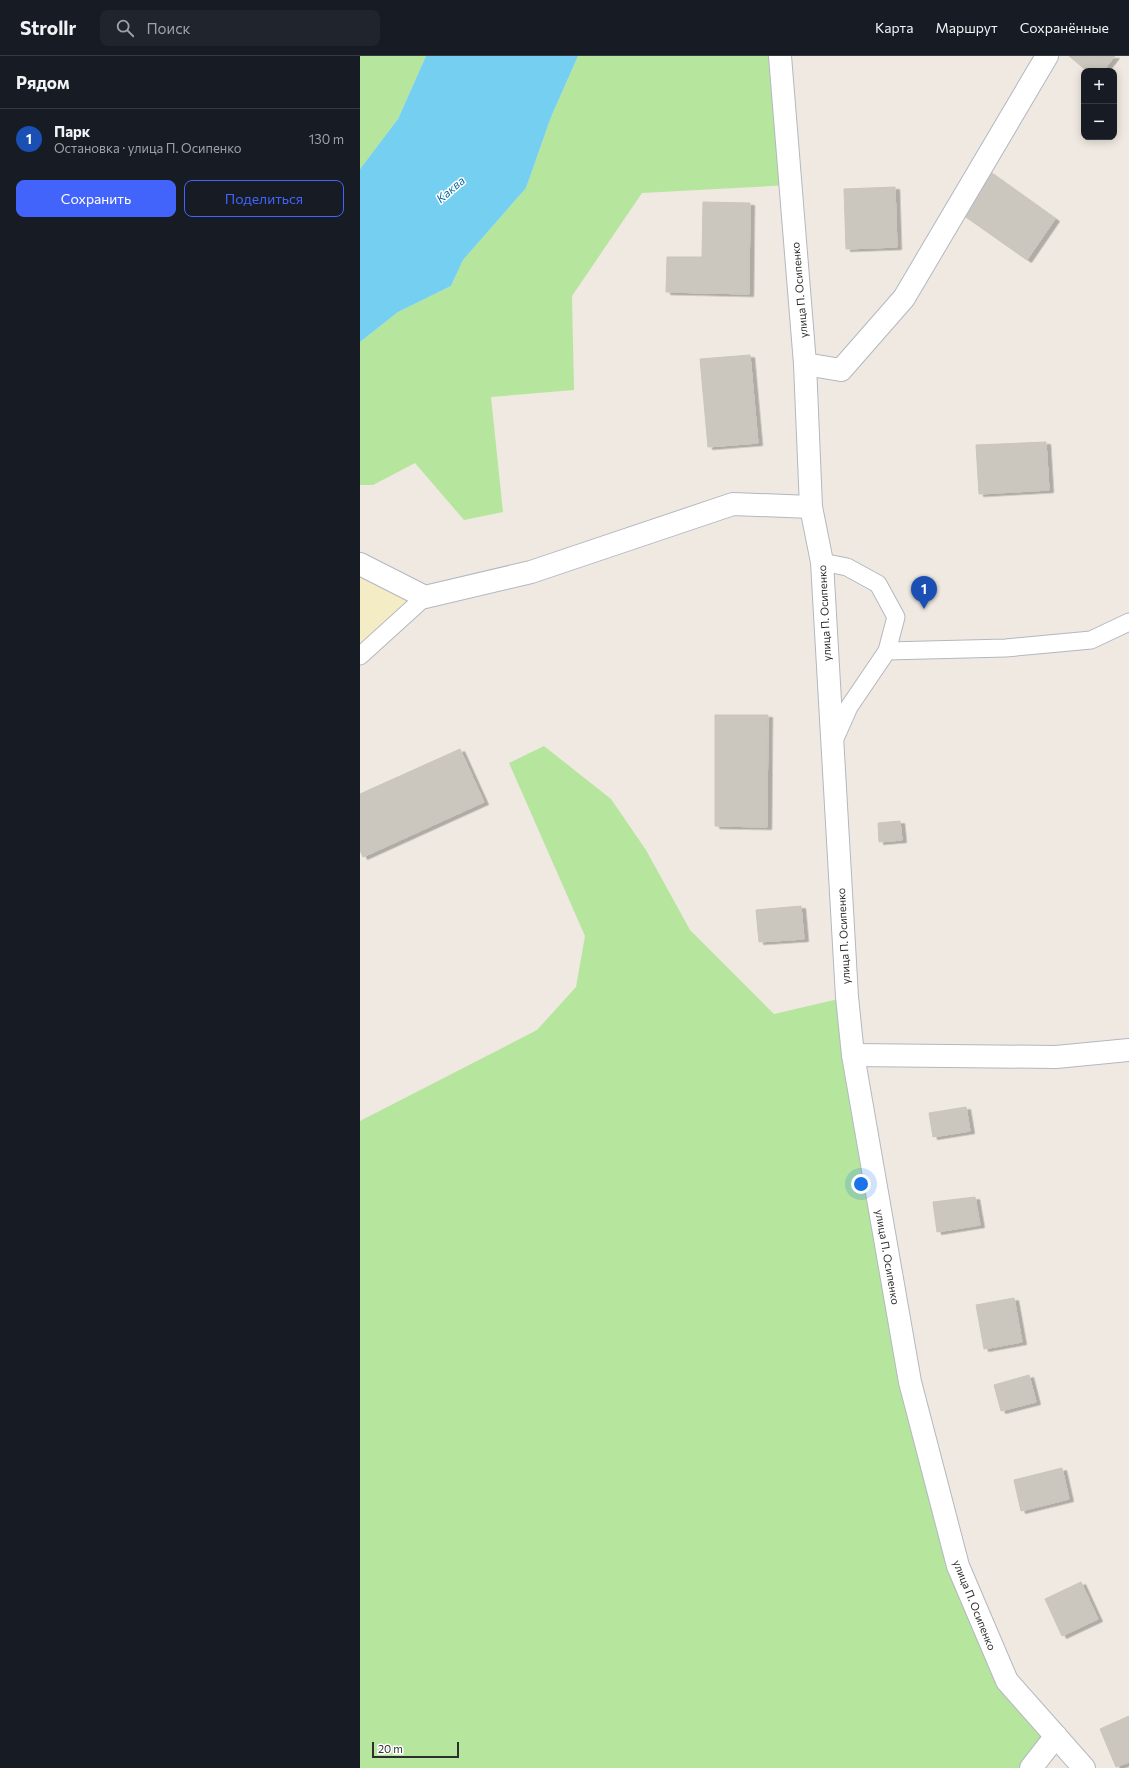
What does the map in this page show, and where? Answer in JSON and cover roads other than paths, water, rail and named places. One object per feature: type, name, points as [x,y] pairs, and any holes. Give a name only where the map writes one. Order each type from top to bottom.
[{"type":"street","name":"улица П. Осипенко","points":[[780,56],[805,364],[811,507],[822,562],[847,997],[853,1055],[910,1382],[958,1566],[1007,1681],[1084,1768]]},
{"type":"street","points":[[805,364],[841,370],[904,298],[1047,56]]},
{"type":"street","points":[[360,564],[425,597],[531,572],[734,504],[811,507]]},
{"type":"street","points":[[853,1055],[1056,1057],[1129,1050]]},
{"type":"street","points":[[1031,1768],[1056,1736]]},
{"type":"street","points":[[1053,1768],[1056,1736]]},
{"type":"lane","points":[[822,562],[847,567],[878,584],[896,617],[887,651],[849,707],[832,747]]},
{"type":"lane","points":[[360,656],[426,597],[454,591]]},
{"type":"lane","points":[[887,651],[1006,648],[1091,640],[1129,622]]},
{"type":"water","name":"Каква","points":[[426,56],[578,56],[551,117],[526,188],[463,260],[451,286],[398,312],[360,342],[360,169],[398,119]]},
{"type":"place","name":"Парк","points":[[924,609]]}]
